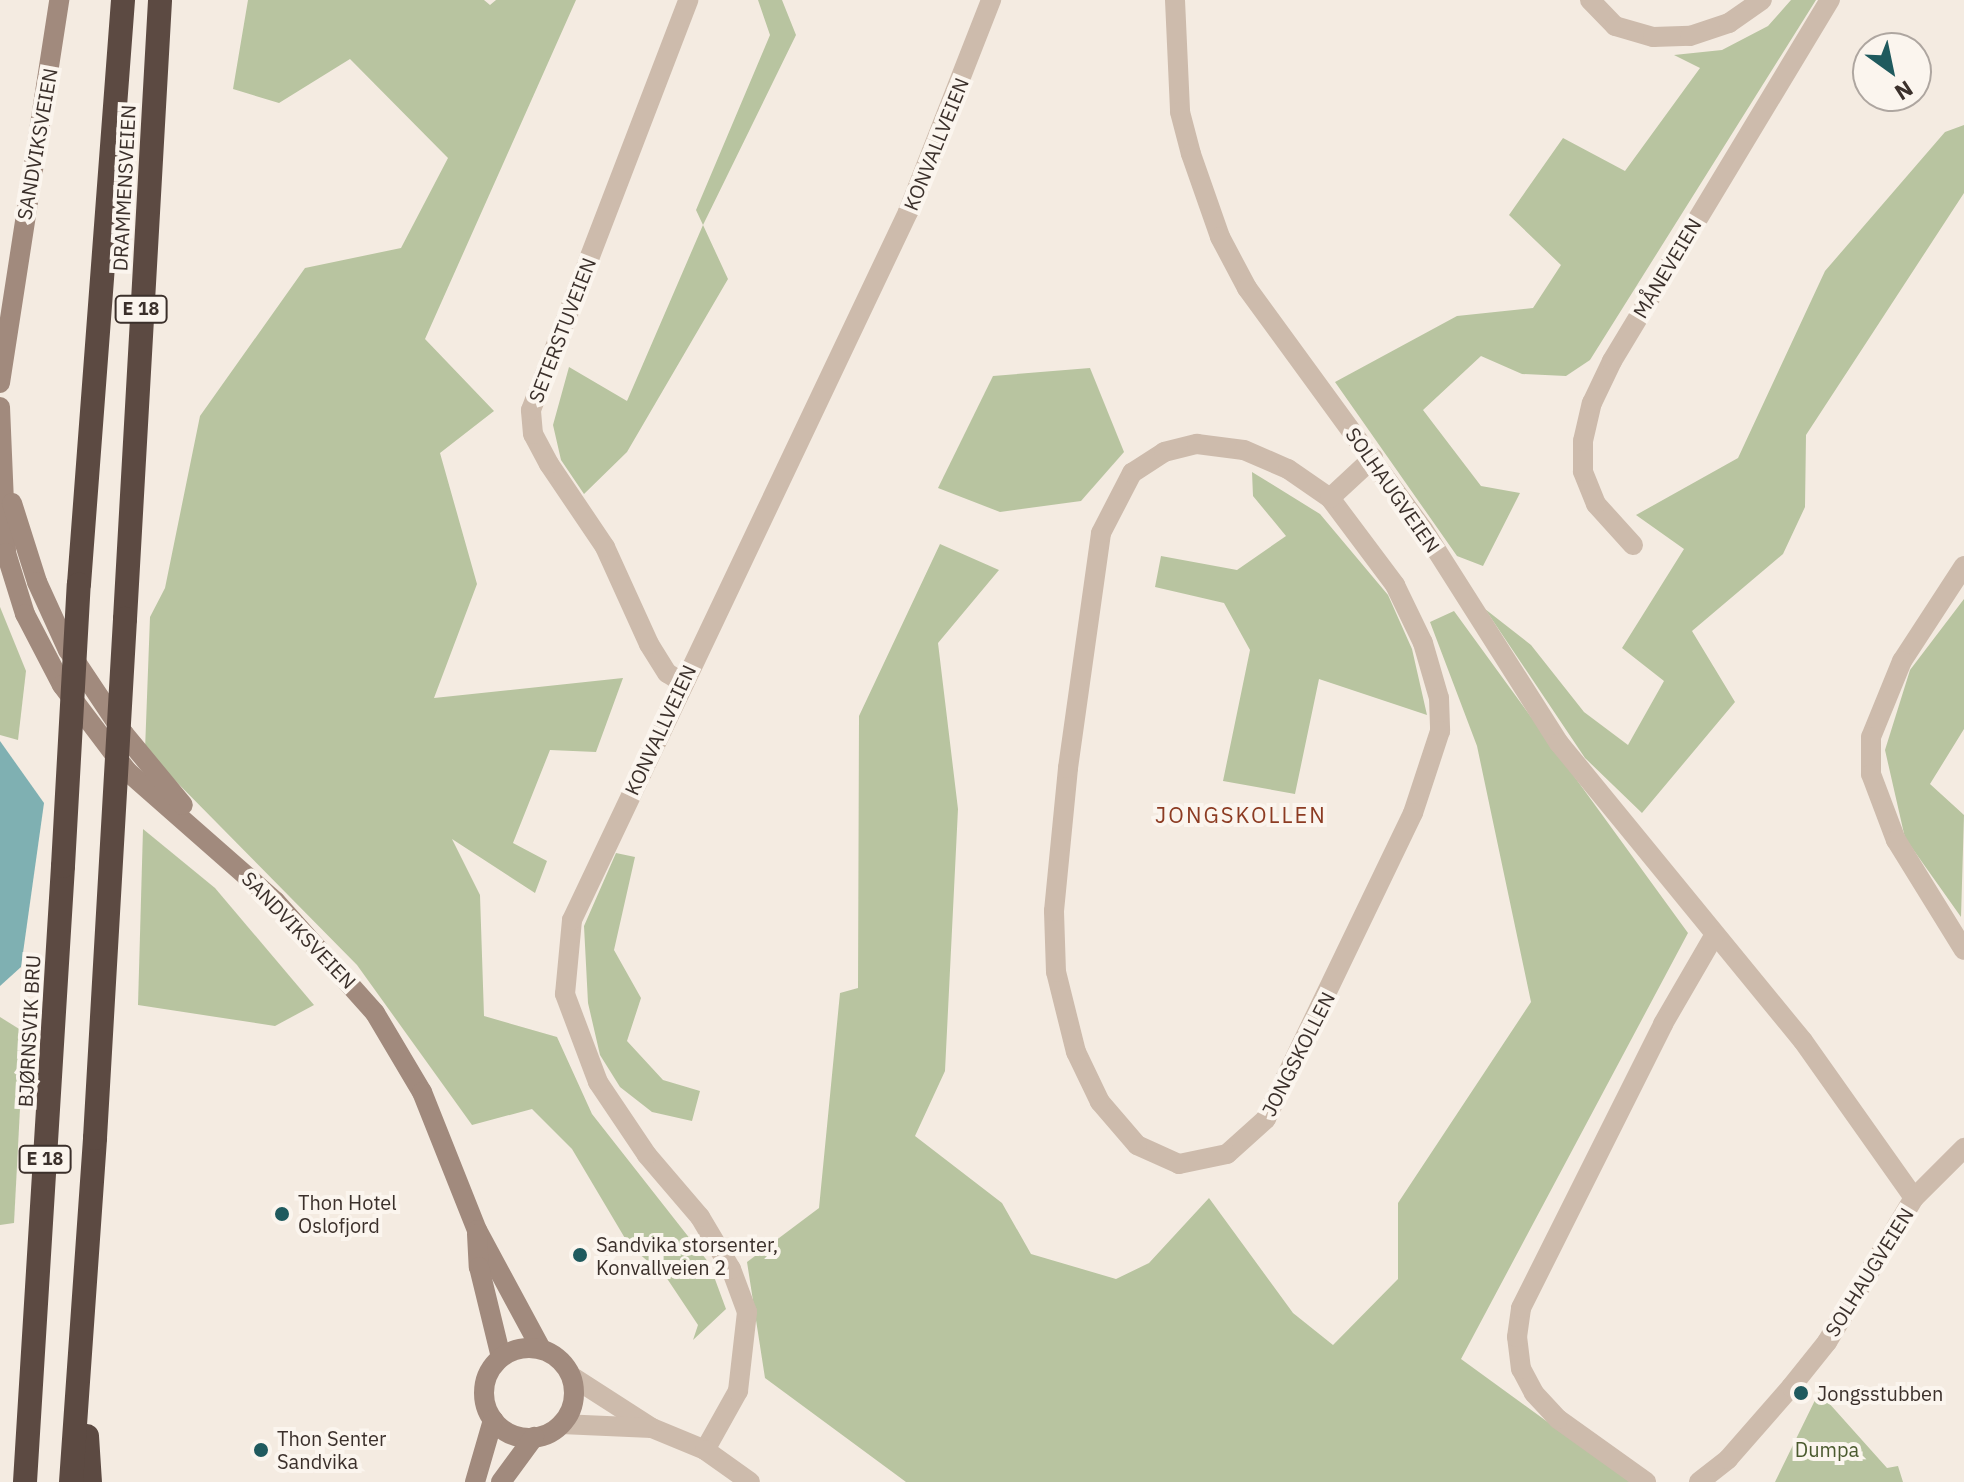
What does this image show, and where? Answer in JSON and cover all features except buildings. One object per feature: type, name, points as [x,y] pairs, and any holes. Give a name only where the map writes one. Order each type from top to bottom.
[{"type":"highway","name":"DRAMMENSVEIEN","points":[[79,584],[123,0]]},
{"type":"highway","name":"DRAMMENSVEIEN","points":[[81,1455],[83,1362],[160,0]]},
{"type":"highway","name":"BJØRNSVIK BRU","points":[[25,1482],[79,584]]},
{"type":"highway","name":"E 18","points":[[14,1482],[27,1453]]},
{"type":"highway","name":"E 18","points":[[71,1482],[81,1455]]},
{"type":"highway","name":"E 18","points":[[81,1455],[90,1482]]},
{"type":"main road","name":"SANDVIKSVEIEN","points":[[0,383],[59,0]]},
{"type":"main road","name":"SANDVIKSVEIEN","points":[[0,407],[3,476],[34,574],[68,650],[132,745],[220,849],[318,944],[375,1013],[434,1118],[477,1230],[541,1349]]},
{"type":"main road","name":"SANDVIKSVEIEN","points":[[477,1230],[479,1267],[501,1357]]},
{"type":"main road","points":[[475,1482],[493,1420],[484,1388],[501,1357],[520,1349],[541,1349],[559,1359],[571,1376],[573,1402],[561,1424],[534,1437],[501,1482]]},
{"type":"main road","points":[[493,1420],[511,1435],[534,1437]]},
{"type":"street","name":"SETERSTUVEIEN","points":[[682,682],[667,673],[649,644],[605,547],[549,464],[533,434],[531,410],[688,0]]},
{"type":"street","name":"KONVALLVEIEN","points":[[705,1450],[738,1391],[747,1312],[731,1269],[700,1217],[647,1155],[598,1082],[565,994],[572,920],[682,682],[908,212],[991,0]]},
{"type":"street","name":"SOLHAUGVEIEN","points":[[1175,0],[1180,112],[1220,237],[1277,335],[1373,458],[1559,743],[1803,1041],[1914,1198],[1827,1342],[1728,1459],[1699,1482]]},
{"type":"street","points":[[1590,0],[1615,26],[1653,37],[1690,36],[1729,23],[1762,0]]},
{"type":"street","name":"MÅNEVEIEN","points":[[1633,545],[1596,504],[1583,471],[1583,441],[1592,403],[1612,361],[1830,0]]},
{"type":"street","name":"JONGSKOLLEN","points":[[1197,444],[1244,450],[1288,469],[1330,498],[1395,585],[1423,643],[1439,698],[1440,731],[1406,827],[1266,1119],[1227,1154],[1179,1164],[1137,1145],[1100,1102],[1076,1052],[1056,972],[1054,911],[1092,572],[1115,500],[1132,473],[1164,452],[1197,444]]},
{"type":"street","points":[[1330,498],[1373,458]]},
{"type":"street","points":[[1964,566],[1902,661],[1871,737],[1871,774],[1887,820],[1964,950]]},
{"type":"street","points":[[1646,1482],[1558,1419],[1534,1393],[1521,1369],[1517,1337],[1521,1308],[1663,1024],[1714,936]]},
{"type":"street","points":[[1914,1198],[1964,1148]]},
{"type":"street","points":[[571,1376],[652,1428],[705,1450],[750,1482]]},
{"type":"street","points":[[561,1424],[652,1428]]},
{"type":"green space","points":[[248,0],[484,0],[490,5],[496,0],[576,0],[425,339],[494,411],[440,453],[477,584],[434,698],[623,678],[596,752],[550,750],[513,843],[547,861],[535,893],[452,839],[480,895],[484,1016],[557,1037],[592,1114],[709,1263],[726,1309],[693,1340],[698,1325],[666,1277],[629,1245],[572,1149],[532,1109],[472,1125],[357,965],[145,750],[150,617],[165,588],[200,416],[305,268],[401,248],[448,158],[350,59],[279,103],[233,89]]},
{"type":"green space","points":[[758,0],[782,0],[796,35],[703,225],[696,210],[770,35]]},
{"type":"green space","points":[[1791,0],[1816,0],[1590,360],[1566,376],[1522,374],[1481,356],[1423,410],[1481,486],[1520,493],[1483,566],[1457,556],[1335,382],[1457,316],[1533,308],[1561,265],[1509,215],[1563,138],[1625,171],[1700,68],[1674,55],[1722,50],[1768,26]]},
{"type":"green space","points":[[1964,125],[1964,193],[1806,435],[1805,507],[1783,554],[1692,631],[1735,702],[1642,813],[1585,758],[1485,609],[1531,645],[1584,712],[1628,745],[1664,681],[1622,648],[1684,549],[1636,515],[1738,458],[1825,271],[1945,132]]},
{"type":"green space","points":[[703,225],[728,279],[627,452],[584,494],[561,460],[553,425],[569,367],[627,401]]},
{"type":"green space","points":[[1090,368],[1124,452],[1081,501],[1000,512],[938,488],[993,376]]},
{"type":"green space","points":[[1252,472],[1320,514],[1388,595],[1412,649],[1427,715],[1319,679],[1295,794],[1223,781],[1250,650],[1224,603],[1155,587],[1161,556],[1237,570],[1286,536],[1253,496]]},
{"type":"green space","points":[[940,544],[999,570],[938,643],[958,809],[945,1071],[915,1136],[1002,1203],[1031,1254],[1116,1279],[1149,1263],[1209,1198],[1293,1313],[1333,1345],[1398,1279],[1398,1203],[1531,1002],[1477,746],[1430,622],[1454,611],[1688,933],[1461,1359],[1630,1482],[906,1482],[765,1378],[747,1262],[819,1208],[840,993],[858,988],[859,716]]},
{"type":"green space","points":[[1964,599],[1964,729],[1930,784],[1964,815],[1961,917],[1905,838],[1885,750],[1910,670]]},
{"type":"green space","points":[[0,607],[26,671],[18,740],[0,735]]},
{"type":"green space","points":[[143,829],[215,888],[314,1005],[275,1026],[138,1005]]},
{"type":"green space","points":[[616,853],[635,857],[614,950],[641,998],[627,1041],[663,1080],[700,1091],[692,1121],[652,1112],[620,1087],[600,1055],[588,1003],[584,926]]},
{"type":"green space","points":[[0,1017],[24,1032],[14,1223],[0,1225]]},
{"type":"green space","name":"Dumpa","points":[[1819,1392],[1887,1468],[1898,1466],[1903,1482],[1775,1482]]},
{"type":"water","points":[[0,741],[44,803],[21,967],[0,986]]},
{"type":"place","name":"Thon Hotel Oslofjord","points":[[282,1214]]},
{"type":"place","name":"Sandvika storsenter, Konvallveien 2","points":[[580,1255]]},
{"type":"place","name":"Jongsstubben","points":[[1801,1393]]},
{"type":"place","name":"Thon Senter Sandvika","points":[[261,1450]]},
{"type":"district","name":"JONGSKOLLEN","points":[[1241,815]]}]
